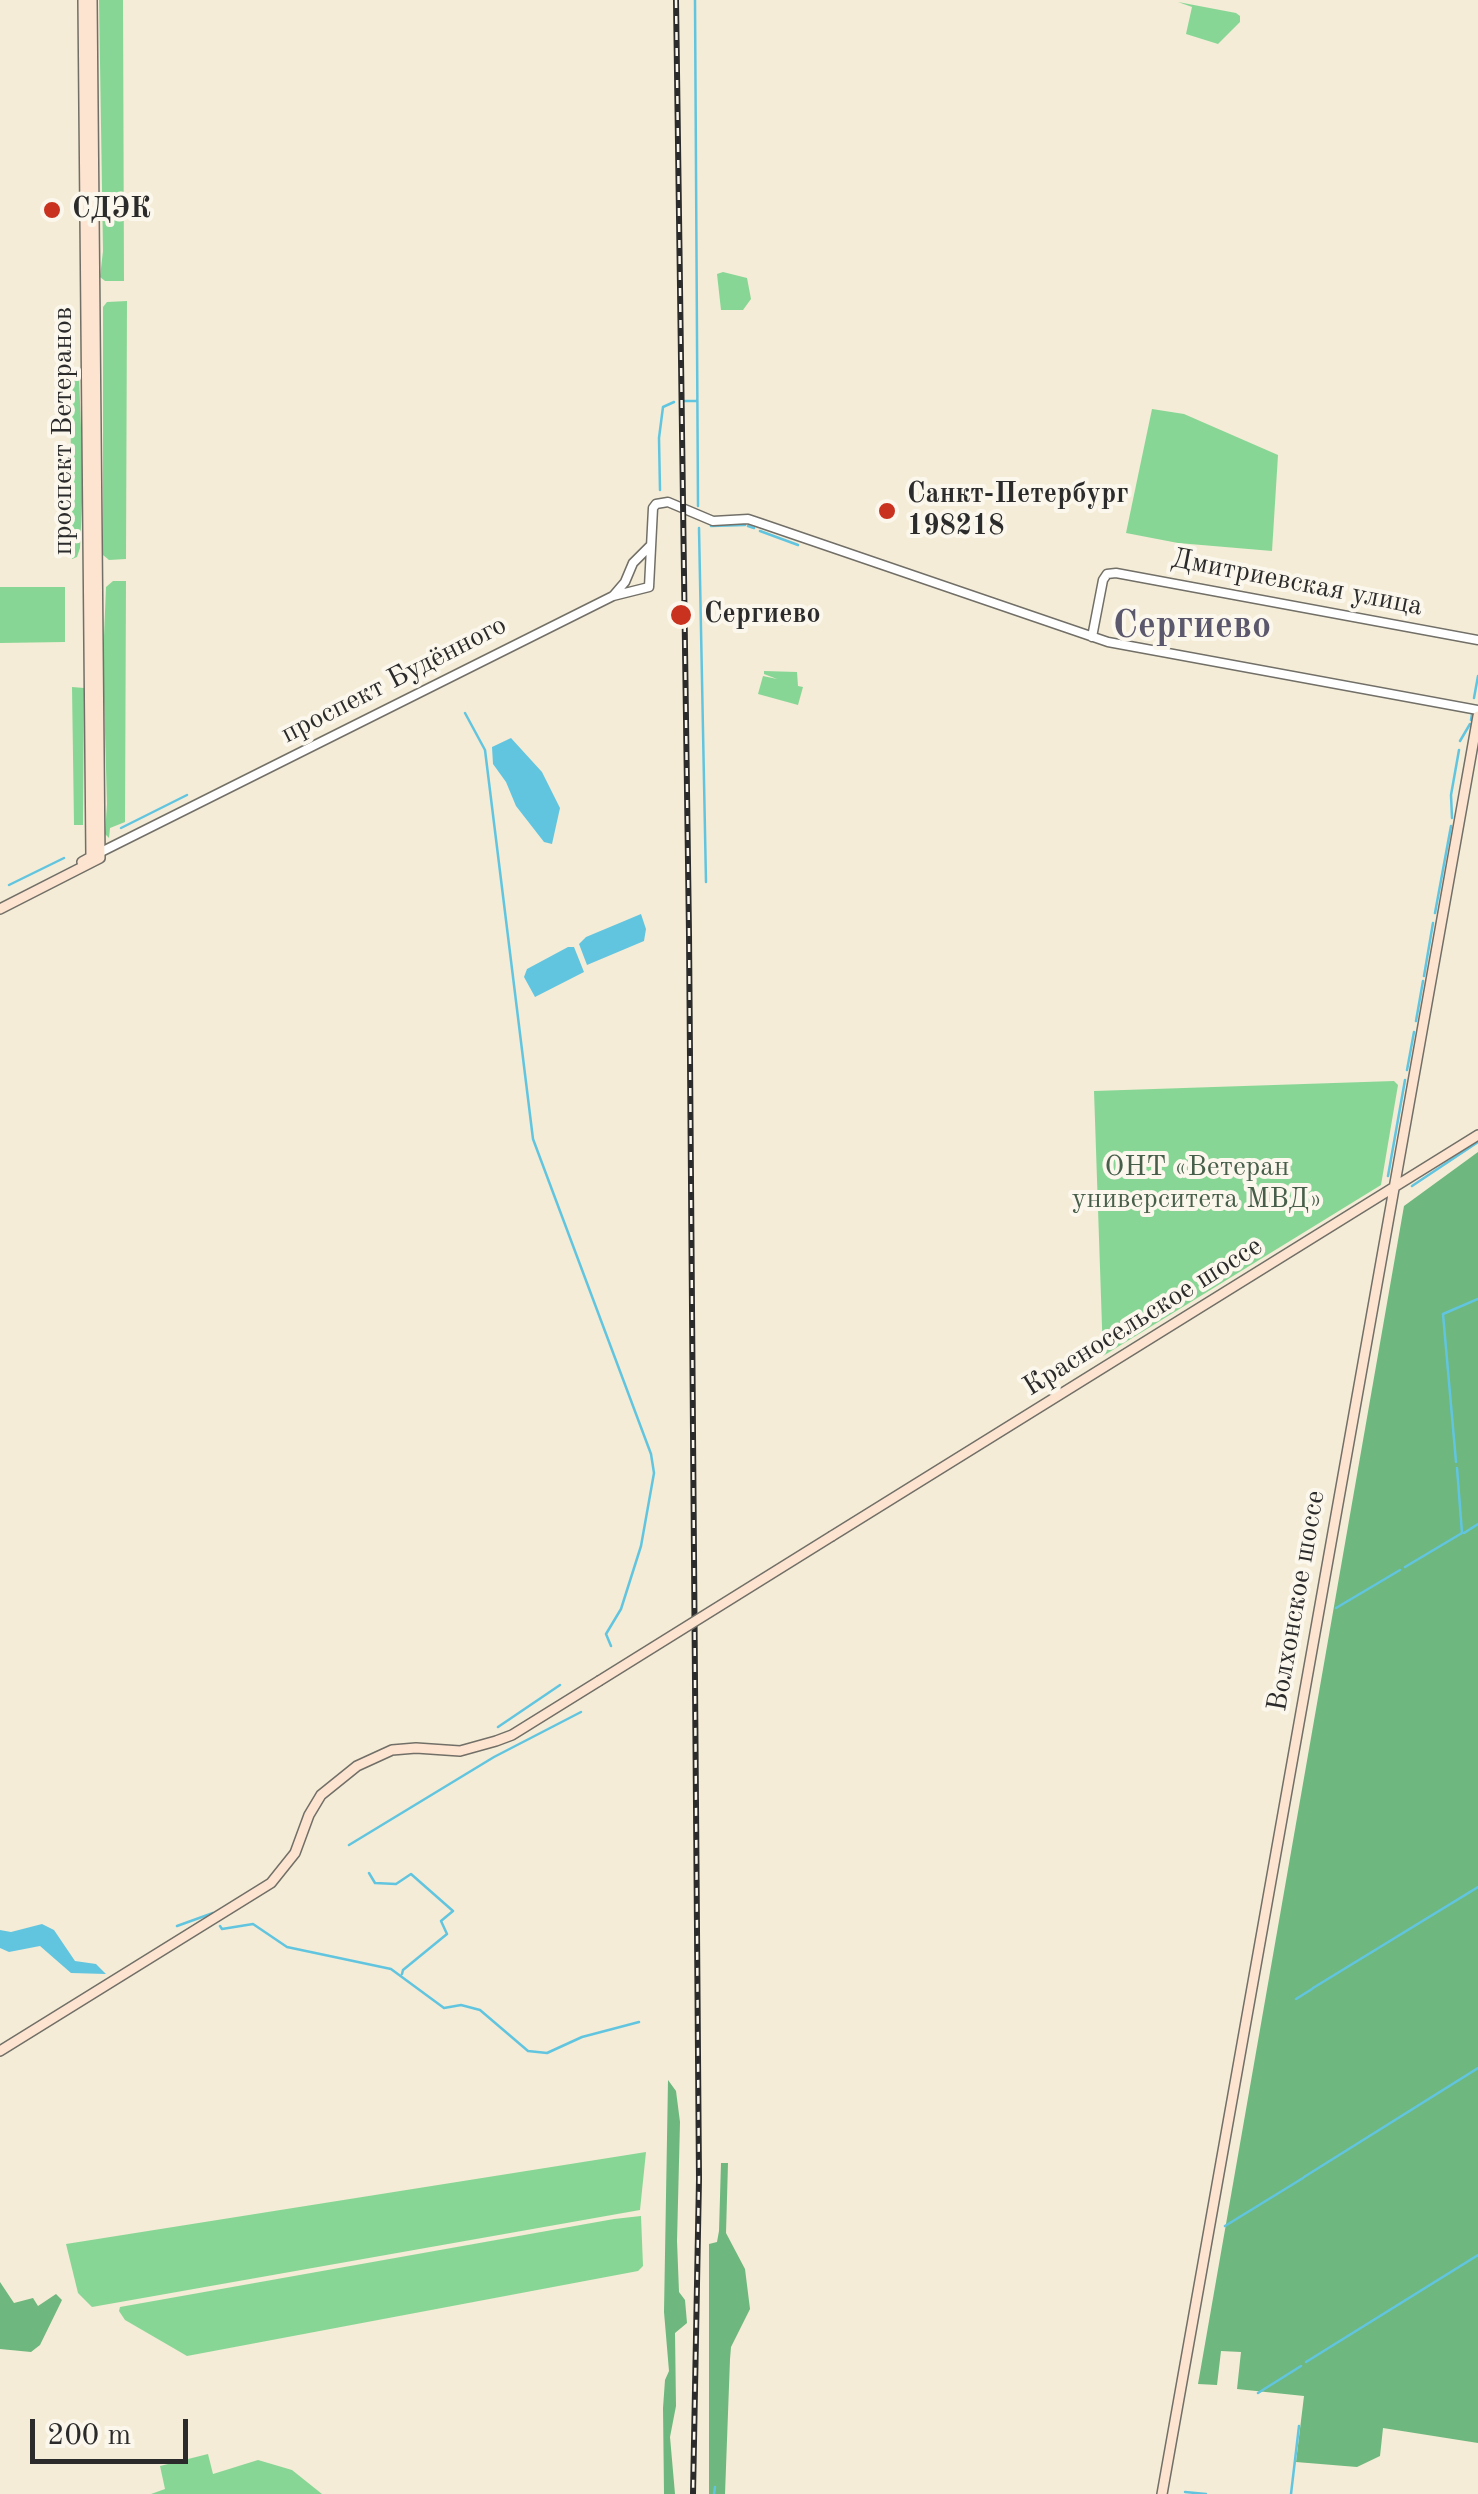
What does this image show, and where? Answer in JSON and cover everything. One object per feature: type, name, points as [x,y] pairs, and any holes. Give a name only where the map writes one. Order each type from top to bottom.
[{"type":"main road","name":"проспект Ветеранов","points":[[83,0],[95,858]]},
{"type":"main road","name":"проспект Ветеранов","points":[[92,0],[98,834],[95,858]]},
{"type":"main road","name":"Волхонское шоссе","points":[[1162,2494],[1478,713]]},
{"type":"main road","name":"проспект Будённого","points":[[0,906],[95,858]]},
{"type":"main road","name":"Красносельское шоссе","points":[[0,2052],[271,1883],[294,1852],[321,1795],[346,1773],[392,1750],[460,1751],[496,1741],[1478,1135]]},
{"type":"main road","points":[[1366,1205],[1380,1207],[1388,1219]]},
{"type":"street","points":[[629,576],[632,586],[645,589],[652,565],[654,508],[668,502],[713,520],[752,520],[1092,638],[1478,713]]},
{"type":"street","name":"проспект Будённого","points":[[613,596],[650,546]]},
{"type":"street","points":[[638,559],[652,565]]},
{"type":"street","name":"Дмитриевская улица","points":[[1092,638],[1103,580],[1107,574],[1116,572],[1478,640]]},
{"type":"street","name":"проспект Будённого","points":[[95,858],[613,596],[645,589]]},
{"type":"street","name":"проспект Будённого","points":[[95,858],[196,806]]},
{"type":"street","points":[[98,834],[107,843],[117,844]]},
{"type":"green space","points":[[99,0],[123,0],[124,281],[105,281],[100,277],[103,251]]},
{"type":"green space","points":[[1178,2],[1236,13],[1240,22],[1218,44],[1186,34],[1192,7]]},
{"type":"green space","points":[[717,274],[747,278],[751,299],[743,310],[721,310]]},
{"type":"green space","points":[[127,301],[126,559],[109,560],[103,555],[103,307],[107,302]]},
{"type":"green space","points":[[79,376],[83,480],[80,548],[72,559],[70,377]]},
{"type":"green space","points":[[1152,409],[1184,414],[1278,455],[1272,551],[1178,543],[1126,533]]},
{"type":"green space","points":[[113,581],[126,581],[125,822],[110,828],[109,838],[105,834],[103,661],[106,587]]},
{"type":"green space","points":[[0,587],[65,587],[65,642],[0,643]]},
{"type":"green space","points":[[764,671],[797,672],[798,686],[803,687],[798,705],[758,694],[763,676],[777,679]]},
{"type":"green space","points":[[72,687],[84,688],[83,825],[74,825]]},
{"type":"green space","name":"ОНТ «Ветеран университета МВД»","points":[[1394,1081],[1398,1085],[1381,1185],[1103,1356],[1094,1091]]},
{"type":"green space","points":[[1478,1152],[1478,2443],[1383,2428],[1380,2456],[1357,2467],[1296,2462],[1304,2396],[1237,2389],[1241,2352],[1221,2351],[1217,2385],[1198,2384],[1404,1206]]},
{"type":"green space","points":[[668,2080],[676,2091],[680,2122],[677,2241],[679,2292],[685,2300],[687,2323],[675,2333],[676,2406],[670,2437],[675,2494],[664,2494],[663,2408],[669,2371],[664,2312]]},
{"type":"green space","points":[[646,2152],[640,2210],[92,2307],[78,2293],[66,2244]]},
{"type":"green space","points":[[721,2163],[728,2163],[726,2233],[745,2269],[750,2309],[731,2347],[725,2494],[709,2494],[709,2244],[717,2242],[719,2231]]},
{"type":"green space","points":[[641,2216],[643,2266],[638,2271],[187,2356],[125,2320],[119,2311],[120,2307]]},
{"type":"green space","points":[[0,2282],[14,2303],[33,2298],[38,2306],[56,2294],[62,2300],[40,2345],[31,2352],[0,2349]]},
{"type":"green space","points":[[208,2454],[213,2474],[258,2460],[292,2470],[322,2494],[151,2494],[165,2489],[160,2466]]},
{"type":"water","points":[[511,738],[542,772],[560,808],[552,844],[544,842],[516,806],[493,764],[492,747]]},
{"type":"water","points":[[641,914],[646,929],[644,941],[587,965],[579,944],[586,937]]},
{"type":"water","points":[[574,947],[584,972],[535,997],[524,977],[527,969]]},
{"type":"water","points":[[42,1924],[54,1930],[75,1961],[96,1964],[106,1974],[71,1973],[40,1946],[9,1952],[0,1948],[0,1930],[11,1932]]},
{"type":"waterway","points":[[695,0],[698,506]]},
{"type":"waterway","points":[[683,401],[696,401]]},
{"type":"waterway","points":[[660,490],[663,407],[674,402]]},
{"type":"waterway","points":[[711,526],[745,525]]},
{"type":"waterway","points":[[748,526],[754,528]]},
{"type":"waterway","points":[[699,528],[706,882]]},
{"type":"waterway","points":[[760,531],[798,545]]},
{"type":"waterway","points":[[1474,698],[1478,676]]},
{"type":"waterway","points":[[465,713],[485,750],[533,1139],[651,1454],[654,1473],[641,1546],[621,1609],[606,1634],[611,1646]]},
{"type":"waterway","points":[[1471,720],[1472,714]]},
{"type":"waterway","points":[[1460,741],[1470,724]]},
{"type":"waterway","points":[[1452,818],[1451,795],[1459,750]]},
{"type":"waterway","points":[[121,828],[187,795]]},
{"type":"waterway","points":[[1435,913],[1451,826]]},
{"type":"waterway","points":[[9,885],[64,858]]},
{"type":"waterway","points":[[1424,976],[1433,923]]},
{"type":"waterway","points":[[1416,1021],[1423,981]]},
{"type":"waterway","points":[[1407,1070],[1414,1032]]},
{"type":"waterway","points":[[1388,1176],[1405,1080]]},
{"type":"waterway","points":[[1412,1186],[1478,1142]]},
{"type":"waterway","points":[[1456,1462],[1443,1314],[1478,1299]]},
{"type":"waterway","points":[[1405,1567],[1462,1533],[1457,1468]]},
{"type":"waterway","points":[[1464,1533],[1478,1524]]},
{"type":"waterway","points":[[1336,1608],[1400,1570]]},
{"type":"waterway","points":[[498,1727],[560,1685]]},
{"type":"waterway","points":[[349,1845],[494,1757],[581,1712]]},
{"type":"waterway","points":[[369,1873],[375,1883],[396,1884],[411,1874],[453,1911],[441,1921],[447,1934],[402,1974]]},
{"type":"waterway","points":[[1313,1988],[1478,1887]]},
{"type":"waterway","points":[[177,1926],[213,1913]]},
{"type":"waterway","points":[[220,1926],[222,1929],[253,1924],[287,1947],[391,1969],[444,2008],[461,2005],[480,2010],[528,2051],[547,2053],[582,2037],[639,2022]]},
{"type":"waterway","points":[[1296,1999],[1312,1989]]},
{"type":"waterway","points":[[1304,2177],[1478,2068]]},
{"type":"waterway","points":[[1225,2226],[1303,2178]]},
{"type":"waterway","points":[[1306,2362],[1478,2255]]},
{"type":"waterway","points":[[1258,2393],[1301,2366]]},
{"type":"waterway","points":[[1291,2494],[1299,2426]]},
{"type":"waterway","points":[[714,2494],[715,2487]]},
{"type":"waterway","points":[[1185,2492],[1206,2494]]},
{"type":"railway","points":[[676,0],[689,934],[699,2179],[693,2494]]},
{"type":"place","name":"СДЭК","points":[[52,210]]},
{"type":"place","name":"Санкт-Петербург 198218","points":[[887,511]]},
{"type":"place","name":"Сергиево","points":[[681,615]]},
{"type":"district","name":"Сергиево","points":[[1192,627]]}]
